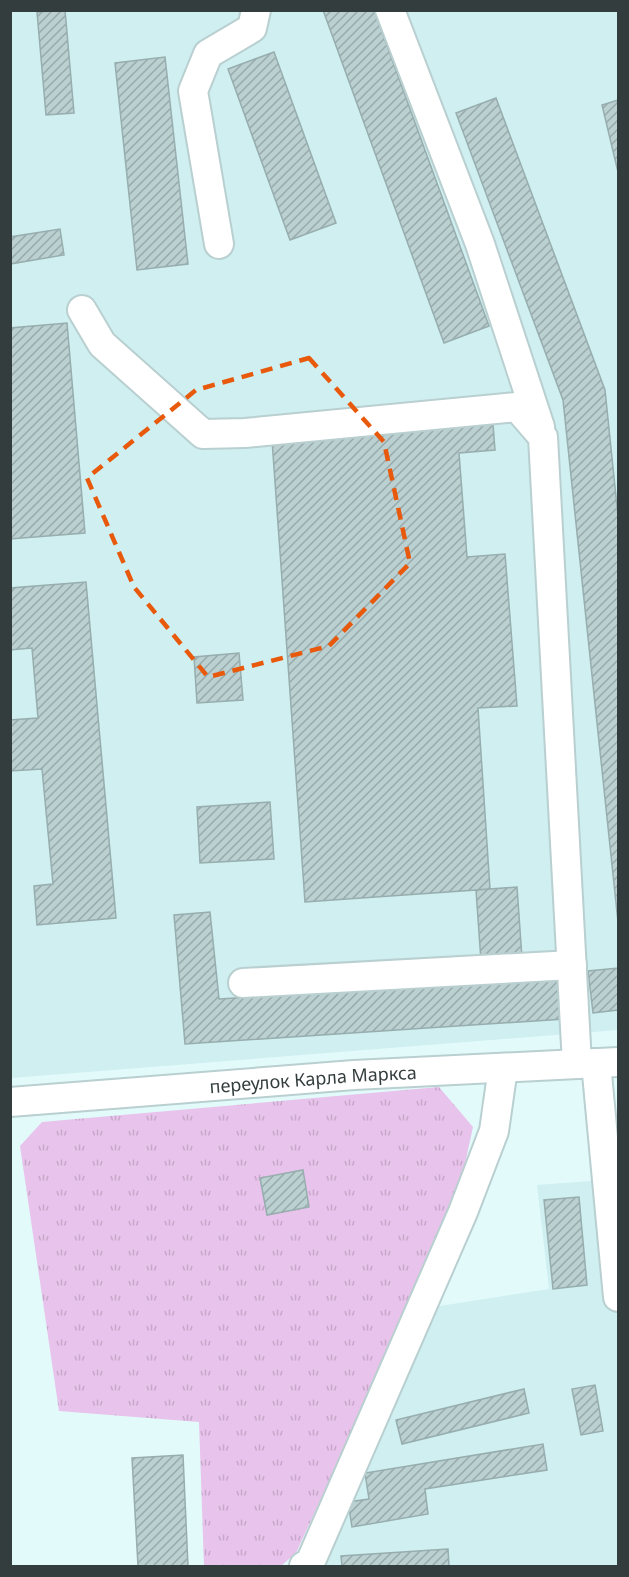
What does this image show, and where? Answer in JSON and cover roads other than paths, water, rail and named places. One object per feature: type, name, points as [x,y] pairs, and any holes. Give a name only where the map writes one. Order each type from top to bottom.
[{"type":"street","points":[[219,244],[193,91],[208,54],[252,28],[256,10]]},
{"type":"street","points":[[390,10],[480,244],[543,437],[572,965],[597,1063],[618,1297]]},
{"type":"street","points":[[82,310],[102,344],[203,434],[245,433],[517,407],[543,437]]},
{"type":"street","points":[[243,983],[572,965]]},
{"type":"street","name":"переулок Карла Маркса","points":[[10,1102],[343,1076],[597,1063]]},
{"type":"street","points":[[308,1565],[463,1212],[494,1131],[503,1068]]}]
